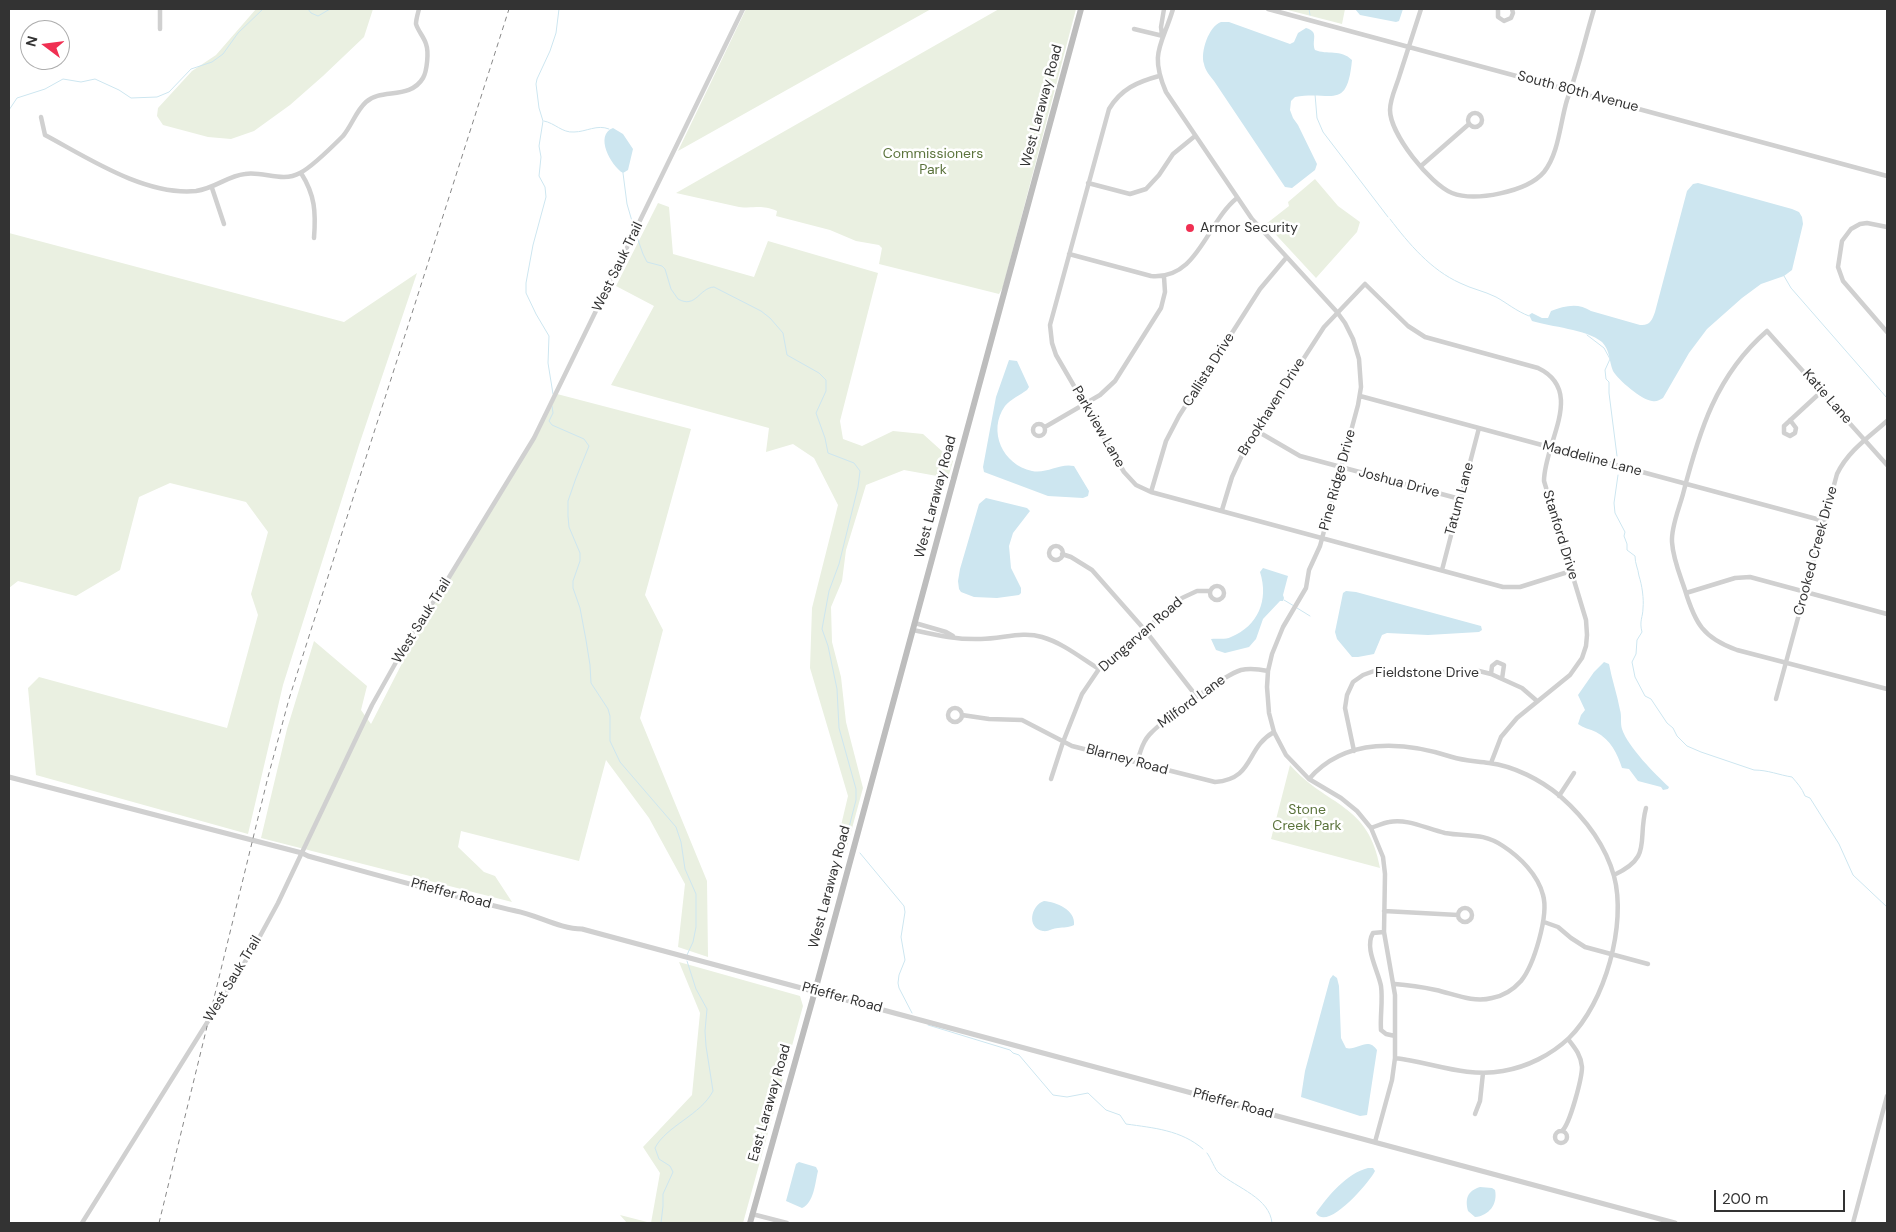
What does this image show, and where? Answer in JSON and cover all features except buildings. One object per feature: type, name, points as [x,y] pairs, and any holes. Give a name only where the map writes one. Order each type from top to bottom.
[{"type":"main road","name":"West Laraway Road","points":[[815,991],[1081,9]]},
{"type":"main road","name":"East Laraway Road","points":[[750,1223],[815,991]]},
{"type":"street","points":[[160,9],[160,29]]},
{"type":"street","points":[[40,117],[45,135],[108,169],[149,185],[172,190],[194,191],[212,188],[228,178],[242,174],[258,172],[277,178],[288,178],[301,173],[343,135],[362,106],[370,98],[415,87],[424,76],[427,45],[416,24],[419,9]]},
{"type":"street","name":"West Sauk Trail","points":[[82,1223],[228,991],[278,903],[372,705],[408,640],[534,438],[743,9]]},
{"type":"street","name":"Pine Ridge Drive","points":[[1163,36],[1161,27],[1164,9]]},
{"type":"street","name":"Pine Ridge Drive","points":[[1173,9],[1157,55],[1159,76],[1166,92],[1252,219],[1286,258],[1338,312],[1350,331],[1357,351],[1360,369],[1360,396],[1342,467],[1322,538],[1309,570],[1306,588],[1283,627],[1272,654],[1267,687],[1269,713],[1274,732],[1286,755],[1309,780],[1357,811],[1371,828],[1380,848],[1385,867],[1384,932],[1395,984],[1395,1058],[1392,1080],[1375,1142]]},
{"type":"street","name":"South 80th Avenue","points":[[1268,9],[1887,176]]},
{"type":"street","points":[[1421,9],[1410,47],[1406,53],[1395,87],[1390,110],[1392,126],[1399,140],[1443,189],[1461,196],[1478,196],[1514,190],[1530,184],[1543,173],[1552,158],[1594,9]]},
{"type":"street","points":[[1498,9],[1498,17],[1504,22],[1512,18],[1512,9]]},
{"type":"street","points":[[1134,29],[1163,36]]},
{"type":"street","name":"Parkview Lane","points":[[1159,76],[1130,86],[1115,99],[1107,115],[1052,320],[1051,337],[1059,361],[1124,472],[1136,484],[1151,492],[1510,588],[1525,586],[1571,571]]},
{"type":"street","points":[[1421,166],[1470,124]]},
{"type":"street","points":[[1088,183],[1130,194],[1146,189],[1174,154],[1195,136]]},
{"type":"street","points":[[301,173],[310,186],[316,212],[314,238]]},
{"type":"street","points":[[212,188],[224,224]]},
{"type":"street","points":[[1069,254],[1151,276],[1164,276],[1180,271],[1191,262],[1223,212],[1237,198]]},
{"type":"street","points":[[1887,227],[1867,223],[1851,228],[1842,242],[1838,267],[1843,281],[1887,332]]},
{"type":"street","name":"Callista Drive","points":[[1151,492],[1161,456],[1176,421],[1260,288],[1286,258]]},
{"type":"street","points":[[1045,427],[1100,395],[1115,381],[1158,312],[1165,292],[1164,276]]},
{"type":"street","name":"Stanford Drive","points":[[1338,312],[1365,284],[1408,326],[1425,337],[1538,368],[1551,375],[1560,388],[1562,403],[1544,472],[1545,486],[1586,620],[1585,650],[1570,676],[1517,718],[1501,737],[1491,763]]},
{"type":"street","name":"Brookhaven Drive","points":[[1222,510],[1235,468],[1324,326],[1338,312]]},
{"type":"street","name":"Katie Lane","points":[[1686,484],[1701,431],[1716,396],[1736,364],[1767,330],[1887,465]]},
{"type":"street","points":[[1790,420],[1822,391]]},
{"type":"street","name":"Maddeline Lane","points":[[1360,396],[1824,521]]},
{"type":"street","name":"Crooked Creek Drive","points":[[1776,699],[1840,466],[1852,452],[1887,421]]},
{"type":"street","name":"Tatum Lane","points":[[1442,570],[1479,428]]},
{"type":"street","name":"Joshua Drive","points":[[1257,431],[1296,454],[1460,499]]},
{"type":"street","points":[[1686,484],[1672,536],[1674,554],[1696,621],[1707,634],[1737,650],[1887,689]]},
{"type":"street","points":[[1062,554],[1071,557],[1092,570],[1144,629],[1197,697]]},
{"type":"street","points":[[1686,593],[1742,577],[1752,578],[1887,614]]},
{"type":"street","name":"Dungarvan Road","points":[[1051,779],[1082,694],[1099,669],[1144,629],[1187,595],[1197,591],[1210,592]]},
{"type":"street","points":[[914,626],[946,638],[953,636],[981,639],[1010,635],[1034,635],[1062,646],[1099,669]]},
{"type":"street","points":[[1491,674],[1492,666],[1497,662],[1504,665],[1502,679]]},
{"type":"street","name":"Milford Lane","points":[[1137,763],[1141,749],[1151,733],[1197,697],[1238,671],[1253,668],[1268,671]]},
{"type":"street","name":"Fieldstone Drive","points":[[1354,751],[1345,708],[1347,695],[1353,682],[1363,674],[1374,670],[1479,671],[1491,674],[1522,688],[1537,701]]},
{"type":"street","name":"Blarney Road","points":[[962,715],[989,719],[1022,720],[1063,742],[1209,782],[1226,780],[1244,771],[1260,742],[1274,732]]},
{"type":"street","points":[[1309,780],[1330,759],[1375,746],[1397,745],[1434,750],[1464,760],[1491,763],[1517,771],[1540,782],[1560,796],[1597,836],[1614,875],[1618,915],[1616,936],[1611,954],[1592,1008],[1568,1039],[1546,1056],[1503,1071],[1483,1073],[1459,1071],[1415,1060],[1395,1058]]},
{"type":"street","points":[[1560,796],[1574,773]]},
{"type":"street","name":"Pfieffer Road","points":[[9,777],[302,853],[480,903],[514,910],[559,924],[815,991],[1675,1223]]},
{"type":"street","points":[[1614,875],[1632,865],[1639,854],[1643,843],[1642,827],[1646,808]]},
{"type":"street","points":[[1371,828],[1390,822],[1404,822],[1444,833],[1486,837],[1504,846],[1528,868],[1538,882],[1544,900],[1544,922],[1524,977],[1515,987],[1503,995],[1491,999],[1478,1000],[1421,987],[1395,984]]},
{"type":"street","points":[[1384,910],[1458,915]]},
{"type":"street","points":[[1544,922],[1558,927],[1570,938],[1585,947],[1648,964]]},
{"type":"street","points":[[1384,932],[1373,933],[1370,938],[1370,947],[1381,987],[1381,1030],[1386,1034],[1395,1036]]},
{"type":"street","points":[[1562,1131],[1566,1128],[1570,1118],[1582,1072],[1578,1052],[1568,1039]]},
{"type":"street","points":[[1475,1114],[1480,1101],[1483,1073]]},
{"type":"street","points":[[1853,1223],[1885,1115],[1887,1096]]},
{"type":"street","points":[[752,1214],[787,1223]]},
{"type":"green space","points":[[256,9],[373,9],[364,37],[290,105],[254,131],[231,139],[208,137],[163,125],[157,116],[158,108],[192,71],[216,55]]},
{"type":"green space","points":[[746,9],[931,9],[678,151]]},
{"type":"green space","name":"Commissioners Park","points":[[999,9],[1076,9],[1003,287],[999,294],[879,264],[882,248],[879,245],[856,241],[830,230],[776,216],[777,211],[771,209],[739,207],[676,193]]},
{"type":"green space","points":[[1284,9],[1345,9],[1342,24]]},
{"type":"green space","points":[[1315,179],[1338,206],[1360,222],[1357,232],[1316,278],[1266,224],[1289,206],[1288,202]]},
{"type":"green space","points":[[658,203],[669,207],[673,254],[754,277],[768,241],[878,273],[840,421],[843,439],[862,446],[893,431],[923,434],[953,461],[948,478],[904,470],[866,485],[846,550],[842,581],[831,607],[832,642],[841,677],[846,722],[863,788],[845,854],[839,834],[848,796],[810,668],[812,608],[838,505],[814,458],[793,444],[766,452],[769,428],[611,385],[654,306],[616,286]]},
{"type":"green space","points":[[9,233],[344,322],[417,273],[359,445],[283,685],[248,834],[36,775],[28,688],[39,677],[227,728],[258,615],[251,594],[268,532],[246,502],[170,483],[139,497],[120,570],[76,596],[18,581],[9,588]]},
{"type":"green space","points":[[557,394],[691,429],[645,595],[663,630],[640,718],[707,881],[708,957],[678,947],[685,884],[649,818],[606,760],[579,861],[461,831],[458,847],[484,872],[495,876],[512,902],[261,838],[287,729],[314,641],[367,686],[361,710],[371,724],[418,632],[532,441]]},
{"type":"green space","name":"Stone Creek Park","points":[[1290,765],[1304,779],[1356,818],[1366,830],[1374,847],[1380,868],[1271,839]]},
{"type":"green space","points":[[679,962],[800,996],[803,1006],[743,1223],[651,1223],[660,1173],[643,1147],[692,1095],[700,1013]]},
{"type":"green space","points":[[620,1215],[651,1223],[627,1223]]},
{"type":"water","points":[[1355,9],[1403,9],[1399,21],[1396,22],[1360,15]]},
{"type":"water","points":[[1229,22],[1290,44],[1294,42],[1298,33],[1306,28],[1314,34],[1315,50],[1343,54],[1352,60],[1350,76],[1342,93],[1328,96],[1295,97],[1291,101],[1290,110],[1293,118],[1317,164],[1315,170],[1292,188],[1285,187],[1205,68],[1203,53],[1206,40],[1217,24]]},
{"type":"water","points":[[613,128],[623,134],[633,149],[628,170],[623,173],[614,164],[606,150],[605,137],[607,132]]},
{"type":"water","points":[[1698,183],[1792,209],[1799,212],[1803,224],[1792,270],[1784,276],[1761,284],[1707,329],[1689,353],[1663,398],[1652,401],[1637,393],[1616,375],[1613,371],[1607,348],[1602,342],[1578,331],[1532,321],[1529,315],[1532,313],[1542,318],[1548,318],[1551,311],[1566,306],[1581,306],[1591,311],[1640,325],[1652,320],[1687,191],[1693,184]]},
{"type":"water","points":[[1009,360],[1017,361],[1029,387],[1005,406],[1000,416],[998,436],[1001,446],[1013,462],[1022,468],[1032,471],[1037,472],[1069,465],[1074,466],[1089,491],[1088,496],[1083,498],[1048,496],[984,472],[983,467],[996,397]]},
{"type":"water","points":[[986,498],[1027,508],[1030,511],[1013,533],[1009,546],[1011,568],[1021,588],[1019,595],[997,598],[974,597],[961,592],[959,589],[960,569],[979,504]]},
{"type":"water","points":[[1263,568],[1288,576],[1283,601],[1280,601],[1263,619],[1256,639],[1249,647],[1225,653],[1216,650],[1211,639],[1224,639],[1240,632],[1248,626],[1259,611],[1263,592],[1260,572]]},
{"type":"water","points":[[1346,591],[1356,592],[1481,626],[1482,630],[1479,632],[1428,635],[1387,633],[1382,635],[1374,654],[1352,657],[1337,639],[1335,632],[1343,593]]},
{"type":"water","points":[[1604,662],[1609,664],[1621,712],[1621,727],[1625,736],[1642,760],[1669,787],[1668,789],[1663,790],[1661,787],[1638,781],[1629,769],[1622,768],[1616,752],[1606,739],[1578,724],[1585,710],[1578,695],[1594,672]]},
{"type":"water","points":[[1044,901],[1059,905],[1069,911],[1074,920],[1074,925],[1047,931],[1034,926],[1032,921],[1033,911]]},
{"type":"water","points":[[1333,975],[1337,978],[1339,986],[1341,1038],[1346,1048],[1370,1044],[1377,1050],[1367,1115],[1360,1116],[1301,1097],[1305,1071],[1330,979]]},
{"type":"water","points":[[799,1162],[816,1167],[818,1171],[812,1197],[802,1208],[786,1201],[796,1164]]},
{"type":"water","points":[[1368,1168],[1373,1168],[1375,1171],[1357,1195],[1347,1204],[1329,1216],[1321,1217],[1316,1213],[1345,1180]]},
{"type":"water","points":[[1480,1187],[1492,1188],[1495,1190],[1496,1195],[1494,1204],[1488,1212],[1475,1217],[1468,1211],[1467,1199],[1472,1191]]},
{"type":"waterway","points":[[9,110],[17,98],[45,89],[63,79],[81,82],[95,79],[131,98],[157,97],[169,92],[191,69],[212,62],[223,54],[238,33],[263,9]]},
{"type":"waterway","points":[[308,9],[311,13],[318,16],[330,9]]},
{"type":"waterway","points":[[553,394],[548,363],[549,336],[526,293],[526,283],[533,245],[546,197],[545,187],[539,176],[541,157],[539,146],[543,121],[539,108],[536,84],[556,33],[559,9]]},
{"type":"waterway","points":[[1309,9],[1310,15]]},
{"type":"waterway","points":[[1315,94],[1317,118],[1323,132],[1388,217]]},
{"type":"waterway","points":[[544,121],[570,132],[600,127],[609,129]]},
{"type":"waterway","points":[[623,173],[627,204],[634,228]]},
{"type":"waterway","points":[[1390,219],[1413,247],[1430,264],[1449,278],[1496,297],[1529,316]]},
{"type":"waterway","points":[[637,237],[647,262],[662,266],[665,269],[671,289],[678,299],[684,301],[693,300],[709,288],[714,287],[761,311],[770,318],[783,333],[787,355],[819,373],[826,380],[826,391],[816,413],[828,453],[854,463],[860,471],[858,487],[839,564],[829,591],[822,629],[828,646],[837,689],[839,728],[856,789],[856,800],[847,835],[848,838]]},
{"type":"waterway","points":[[1784,276],[1791,288],[1887,398]]},
{"type":"waterway","points":[[1587,335],[1604,348],[1610,359],[1605,370],[1606,379],[1609,382],[1617,456]]},
{"type":"waterway","points":[[552,406],[553,413],[549,421],[552,425],[584,439],[589,446],[568,501],[568,516],[569,527],[580,553],[580,561],[573,581],[573,588],[580,608],[590,665],[591,683],[608,709],[610,716],[610,741],[620,762],[676,827],[681,842],[685,869],[696,894],[696,927],[693,942],[687,955]]},
{"type":"waterway","points":[[1618,475],[1614,503],[1615,513],[1625,532],[1627,550],[1635,556],[1642,592],[1642,632],[1637,640],[1636,654],[1632,662],[1635,677],[1645,696],[1651,699],[1667,723],[1687,746],[1754,770],[1792,777],[1805,796],[1810,798],[1839,844],[1853,875],[1887,907]]},
{"type":"waterway","points":[[1284,600],[1294,606]]},
{"type":"waterway","points":[[1297,608],[1310,616]]},
{"type":"waterway","points":[[860,853],[904,906],[905,912],[901,937],[905,960],[898,983],[912,1013]]},
{"type":"waterway","points":[[661,1223],[663,1194],[673,1172],[670,1166],[659,1159],[655,1148],[667,1133],[700,1107],[713,1091],[706,1046],[707,1009],[696,989],[687,961]]},
{"type":"waterway","points":[[928,1025],[1010,1050],[1019,1055],[1053,1095],[1067,1097],[1088,1093],[1106,1110],[1120,1115],[1126,1124],[1167,1131],[1186,1138],[1203,1149]]},
{"type":"waterway","points":[[1207,1153],[1219,1173],[1259,1200],[1270,1214],[1272,1223]]},
{"type":"railway","points":[[159,1223],[268,777],[289,699],[509,9]]},
{"type":"place","name":"Armor Security","points":[[1190,228]]}]
